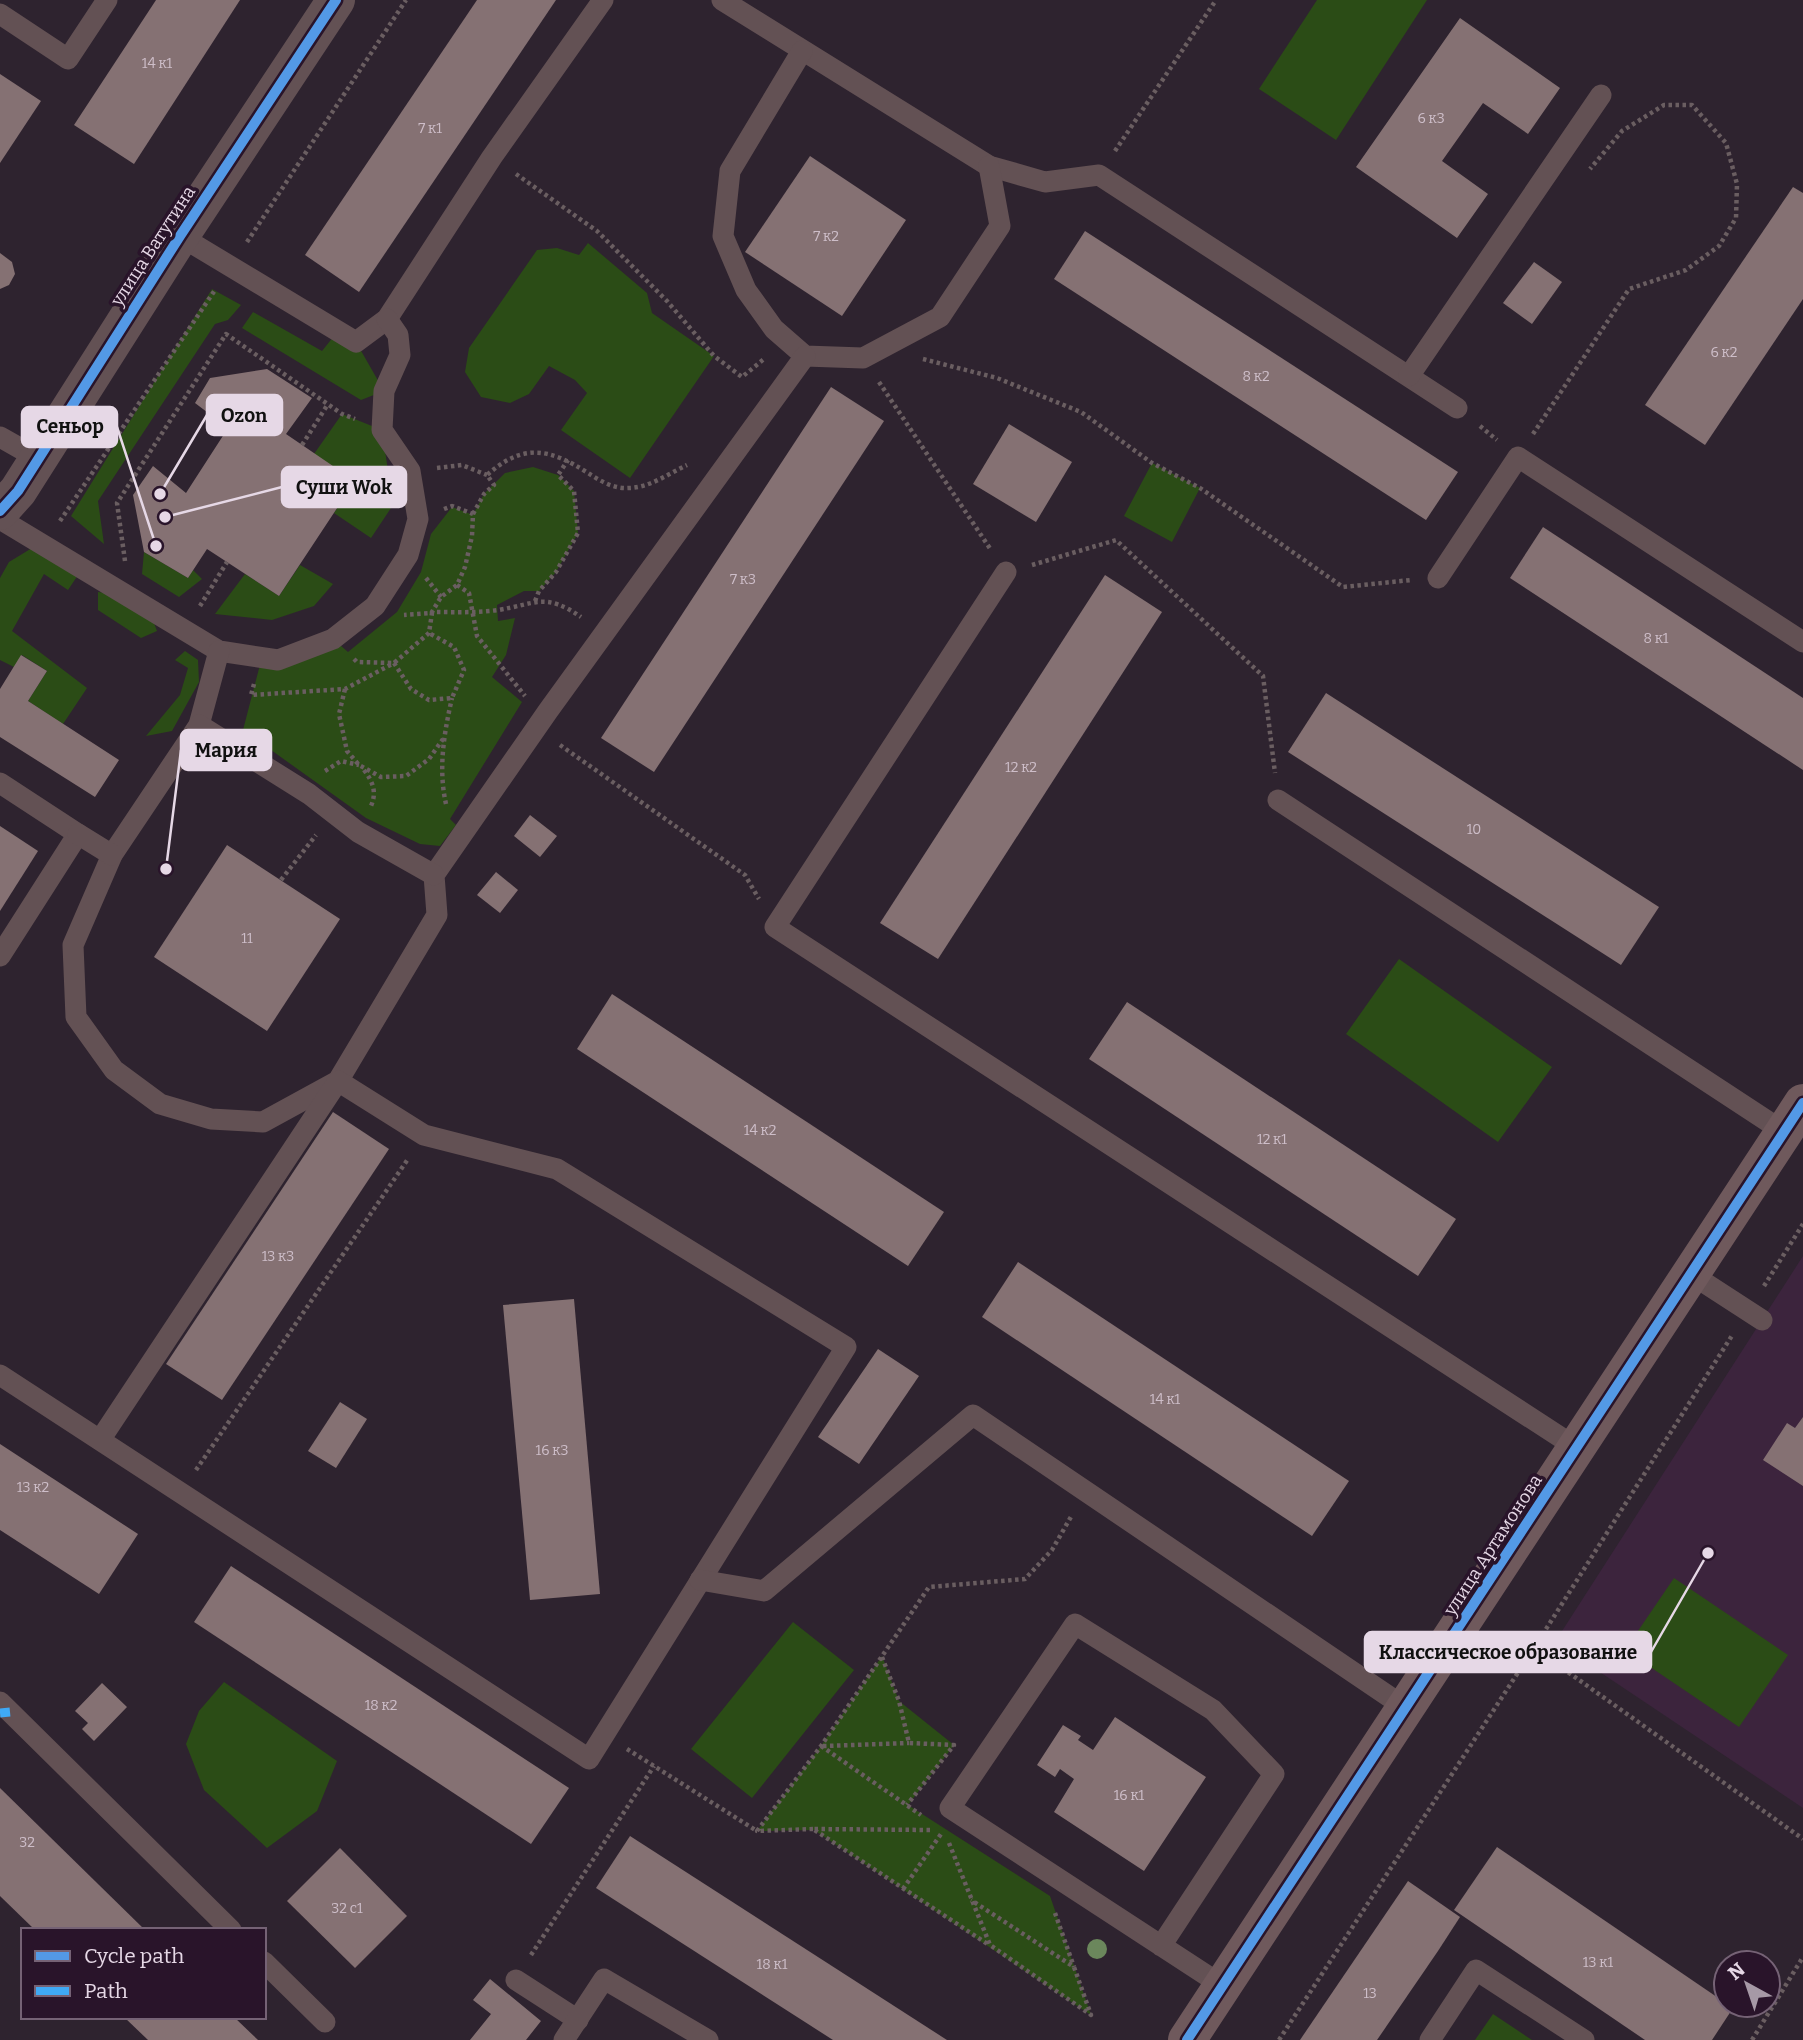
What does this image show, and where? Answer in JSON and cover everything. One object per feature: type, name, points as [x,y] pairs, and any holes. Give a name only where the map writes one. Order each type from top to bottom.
[{"type":"street","name":"улица Ватутина","points":[[0,511],[19,491],[180,236],[336,0]]},
{"type":"street","name":"улица Артамонова","points":[[1187,2040],[1794,1118]]},
{"type":"lane","points":[[0,14],[68,59],[107,0]]},
{"type":"lane","points":[[180,236],[356,342],[387,319],[492,157],[603,0]]},
{"type":"lane","points":[[722,0],[989,166],[1045,182],[1099,175],[1457,408]]},
{"type":"lane","points":[[802,51],[730,170],[723,236],[746,289],[774,330],[805,356],[863,358],[940,317],[1000,226],[989,166]]},
{"type":"lane","points":[[1409,376],[1601,95]]},
{"type":"lane","points":[[0,519],[219,651],[278,660],[334,639],[380,599],[408,555],[418,519],[410,471],[382,430],[384,391],[400,355],[398,335],[387,319]]},
{"type":"lane","points":[[100,1440],[338,1081],[437,915],[434,875],[604,633],[805,356]]},
{"type":"lane","points":[[0,437],[39,459]]},
{"type":"lane","points":[[1438,578],[1518,457],[1803,642]]},
{"type":"lane","points":[[1006,572],[775,927],[1577,1448]]},
{"type":"lane","points":[[219,651],[198,725],[112,855],[73,945],[76,1017],[114,1070],[160,1104],[211,1119],[262,1122],[338,1081]]},
{"type":"lane","points":[[198,725],[309,794],[358,832],[434,875]]},
{"type":"lane","points":[[0,783],[112,855]]},
{"type":"lane","points":[[1278,800],[1794,1118]]},
{"type":"lane","points":[[0,956],[78,834]]},
{"type":"lane","points":[[0,1375],[589,1759],[846,1347],[557,1169],[424,1135],[338,1081]]},
{"type":"lane","points":[[1691,1274],[1755,1315]]},
{"type":"lane","points":[[700,1580],[764,1591],[973,1415],[1406,1709]]},
{"type":"lane","points":[[1161,1946],[1274,1773],[1213,1710],[1075,1624],[950,1808],[1161,1946],[1223,1986]]},
{"type":"lane","points":[[0,1702],[229,1928]]},
{"type":"lane","points":[[266,1964],[325,2022]]},
{"type":"lane","points":[[1430,2040],[1476,1970],[1584,2040]]},
{"type":"lane","points":[[564,2040],[604,1979],[708,2040]]},
{"type":"lane","points":[[516,1980],[578,2020]]},
{"type":"path","points":[[1099,175],[1216,0]]},
{"type":"path","points":[[1457,408],[1518,457],[1629,289],[1686,270],[1719,246],[1736,218],[1737,184],[1726,143],[1692,105],[1664,105],[1622,131],[1585,174]]},
{"type":"path","points":[[492,157],[597,231],[667,301],[714,356],[742,377],[786,340]]},
{"type":"path","points":[[134,568],[125,562],[117,503],[226,334],[342,414],[382,430]]},
{"type":"path","points":[[863,358],[915,357],[997,378],[1081,412],[1152,463],[1200,488],[1343,586],[1438,578]]},
{"type":"path","points":[[863,358],[1006,572],[1116,540],[1263,676],[1278,800]]},
{"type":"path","points":[[302,445],[328,404]]},
{"type":"path","points":[[487,475],[505,459],[540,451],[568,460],[603,483],[627,488],[659,480],[703,459],[725,467]]},
{"type":"path","points":[[535,601],[539,591],[556,572],[578,533],[574,491],[558,475],[568,460]]},
{"type":"path","points":[[410,471],[462,465],[487,475],[494,485],[484,494],[473,514],[466,567],[457,584],[441,597],[432,612],[497,610],[535,601],[563,604],[604,633]]},
{"type":"path","points":[[418,519],[452,506],[473,514]]},
{"type":"path","points":[[185,630],[227,562]]},
{"type":"path","points":[[457,584],[469,593],[477,636],[543,719],[745,875],[775,927]]},
{"type":"path","points":[[334,639],[357,662],[394,663],[429,633],[432,613],[402,615],[380,599]]},
{"type":"path","points":[[429,633],[454,646],[464,670],[452,698],[443,739],[443,790],[450,819],[464,831]]},
{"type":"path","points":[[358,832],[375,798],[373,781],[347,751],[339,714],[345,689],[394,663],[411,689],[429,700],[452,698]]},
{"type":"path","points":[[361,766],[381,777],[406,776],[429,759],[443,739]]},
{"type":"path","points":[[281,880],[333,812]]},
{"type":"path","points":[[181,1493],[424,1135]]},
{"type":"path","points":[[1279,2040],[1755,1315],[1803,1224]]},
{"type":"path","points":[[757,1831],[821,1746],[929,1587],[1025,1579],[1052,1550],[1086,1492]]},
{"type":"path","points":[[1534,1648],[1803,1839]]},
{"type":"path","points":[[881,1656],[899,1701],[909,1743]]},
{"type":"path","points":[[605,1734],[757,1831],[944,1829]]},
{"type":"path","points":[[821,1746],[909,1743],[954,1745],[907,1805]]},
{"type":"path","points":[[516,1980],[654,1766]]},
{"type":"path","points":[[813,1829],[1091,2015],[1074,1967],[971,1900]]},
{"type":"path","points":[[903,1889],[944,1829]]},
{"type":"path","points":[[944,1829],[989,1945]]},
{"type":"path","points":[[1752,2040],[1803,1957]]},
{"type":"shaded area","points":[[1803,1256],[1803,1808],[1555,1642]]},
{"type":"green space","points":[[1317,0],[1427,0],[1336,140],[1259,89]]},
{"type":"green space","points":[[588,243],[647,293],[652,313],[714,356],[630,478],[561,430],[587,393],[575,380],[549,366],[529,394],[510,403],[481,397],[465,372],[469,348],[537,250],[557,248],[579,255]]},
{"type":"green space","points":[[212,289],[241,305],[228,320],[215,324],[98,501],[104,544],[71,516]]},
{"type":"green space","points":[[253,312],[322,351],[338,331],[356,342],[384,391],[361,400],[242,328]]},
{"type":"green space","points":[[342,414],[382,430],[393,505],[371,538],[334,513],[355,481],[314,454]]},
{"type":"green space","points":[[1152,463],[1200,488],[1172,542],[1124,516]]},
{"type":"green space","points":[[533,467],[558,475],[574,491],[578,533],[556,572],[539,591],[524,591],[497,605],[498,621],[515,618],[506,655],[492,677],[522,702],[450,819],[456,825],[440,846],[420,844],[366,818],[243,730],[262,657],[333,639],[348,652],[397,612],[421,572],[431,534],[452,507],[473,515],[484,494],[505,473]]},
{"type":"green space","points":[[32,548],[78,575],[68,590],[44,574],[12,631],[87,688],[63,724],[28,701],[47,671],[22,655],[14,667],[0,660],[0,578],[9,562]]},
{"type":"green space","points":[[144,552],[188,578],[193,570],[202,579],[179,597],[142,574]]},
{"type":"green space","points":[[300,565],[333,584],[314,606],[272,620],[215,614],[245,574],[279,596]]},
{"type":"green space","points":[[98,592],[114,594],[154,623],[157,631],[141,638],[98,610]]},
{"type":"green space","points":[[185,651],[198,660],[199,682],[172,731],[146,736],[180,695],[188,668],[175,660]]},
{"type":"green space","points":[[1399,959],[1552,1067],[1498,1142],[1346,1034]]},
{"type":"green space","points":[[1674,1578],[1788,1655],[1739,1727],[1625,1650]]},
{"type":"green space","points":[[793,1622],[854,1670],[752,1798],[691,1749]]},
{"type":"green space","points":[[882,1656],[899,1701],[954,1745],[908,1805],[1050,1896],[1091,2015],[814,1830],[757,1831],[821,1746]]},
{"type":"green space","points":[[224,1682],[337,1761],[317,1811],[267,1848],[204,1790],[186,1744],[199,1711]]},
{"type":"green space","points":[[1493,2014],[1532,2040],[1475,2040]]},
{"type":"building","points":[[156,0],[240,0],[134,164],[74,125]]},
{"type":"building","points":[[477,0],[556,0],[359,292],[305,255]]},
{"type":"building","points":[[1460,18],[1560,88],[1528,134],[1483,103],[1442,161],[1488,194],[1457,238],[1356,167]]},
{"type":"building","points":[[0,74],[41,101],[0,163]]},
{"type":"building","points":[[810,156],[906,220],[842,316],[745,252]]},
{"type":"building","points":[[1793,187],[1803,193],[1803,299],[1705,445],[1645,405]]},
{"type":"building","points":[[1085,231],[1458,472],[1426,520],[1054,279]]},
{"type":"building","points":[[0,253],[12,262],[15,274],[9,285],[0,289]]},
{"type":"building","points":[[1534,262],[1562,282],[1532,324],[1503,303]]},
{"type":"building","points":[[267,369],[312,398],[286,434],[355,481],[279,596],[207,549],[188,578],[144,552],[133,495],[153,466],[186,493],[228,428],[195,403],[210,378]]},
{"type":"building","points":[[831,387],[884,421],[654,772],[601,738]]},
{"type":"building","points":[[1009,424],[1072,462],[1036,522],[973,484]]},
{"type":"building","points":[[1543,527],[1803,698],[1803,770],[1510,578]]},
{"type":"building","points":[[1105,575],[1162,612],[938,959],[880,923]]},
{"type":"building","points":[[21,655],[47,671],[28,701],[119,760],[95,797],[0,737],[0,689]]},
{"type":"building","points":[[1326,693],[1659,907],[1621,965],[1288,752]]},
{"type":"building","points":[[530,815],[557,836],[540,857],[514,836]]},
{"type":"building","points":[[0,826],[38,851],[0,911]]},
{"type":"building","points":[[227,845],[340,919],[267,1031],[154,957]]},
{"type":"building","points":[[496,872],[518,890],[500,913],[477,895]]},
{"type":"building","points":[[612,994],[944,1212],[908,1266],[577,1049]]},
{"type":"building","points":[[1127,1002],[1456,1219],[1418,1276],[1089,1059]]},
{"type":"building","points":[[333,1112],[389,1149],[222,1400],[166,1364]]},
{"type":"building","points":[[1018,1262],[1349,1481],[1312,1536],[982,1317]]},
{"type":"building","points":[[574,1299],[600,1594],[530,1600],[503,1305]]},
{"type":"building","points":[[878,1349],[919,1376],[859,1464],[818,1437]]},
{"type":"building","points":[[340,1402],[367,1419],[336,1468],[308,1451]]},
{"type":"building","points":[[1803,1417],[1803,1486],[1763,1460],[1787,1423],[1795,1428]]},
{"type":"building","points":[[0,1444],[138,1534],[99,1594],[0,1530]]},
{"type":"building","points":[[231,1566],[569,1788],[531,1844],[194,1622]]},
{"type":"building","points":[[102,1683],[127,1707],[94,1741],[82,1729],[88,1723],[75,1711]]},
{"type":"building","points":[[1115,1717],[1206,1777],[1144,1871],[1054,1812],[1074,1779],[1060,1769],[1055,1777],[1037,1765],[1063,1725],[1081,1736],[1078,1740],[1093,1750]]},
{"type":"building","points":[[0,1788],[143,1928],[33,1928],[0,1896]]},
{"type":"building","points":[[630,1836],[947,2040],[833,2040],[596,1888]]},
{"type":"building","points":[[1497,1847],[1712,1994],[1712,2019],[1726,2019],[1712,2040],[1645,2040],[1454,1910]]},
{"type":"building","points":[[340,1848],[407,1916],[355,1968],[287,1901]]},
{"type":"building","points":[[1408,1881],[1460,1917],[1438,1951],[1377,2040],[1300,2040]]},
{"type":"building","points":[[490,1979],[541,2021],[526,2040],[470,2040],[491,2014],[473,2000]]},
{"type":"building","points":[[126,2019],[236,2019],[258,2040],[148,2040]]},
{"type":"marked path","points":[[0,1713],[10,1712]]},
{"type":"cycle path","points":[[0,511],[18,491],[180,236],[336,0]]},
{"type":"cycle path","points":[[1187,2040],[1803,1103]]},
{"type":"place","name":"Ozon","points":[[160,494]]},
{"type":"place","name":"Суши Wok","points":[[165,517]]},
{"type":"place","name":"Сеньор","points":[[156,546]]},
{"type":"place","name":"Мария","points":[[166,869]]},
{"type":"place","name":"Классическое образование","points":[[1708,1553]]}]
